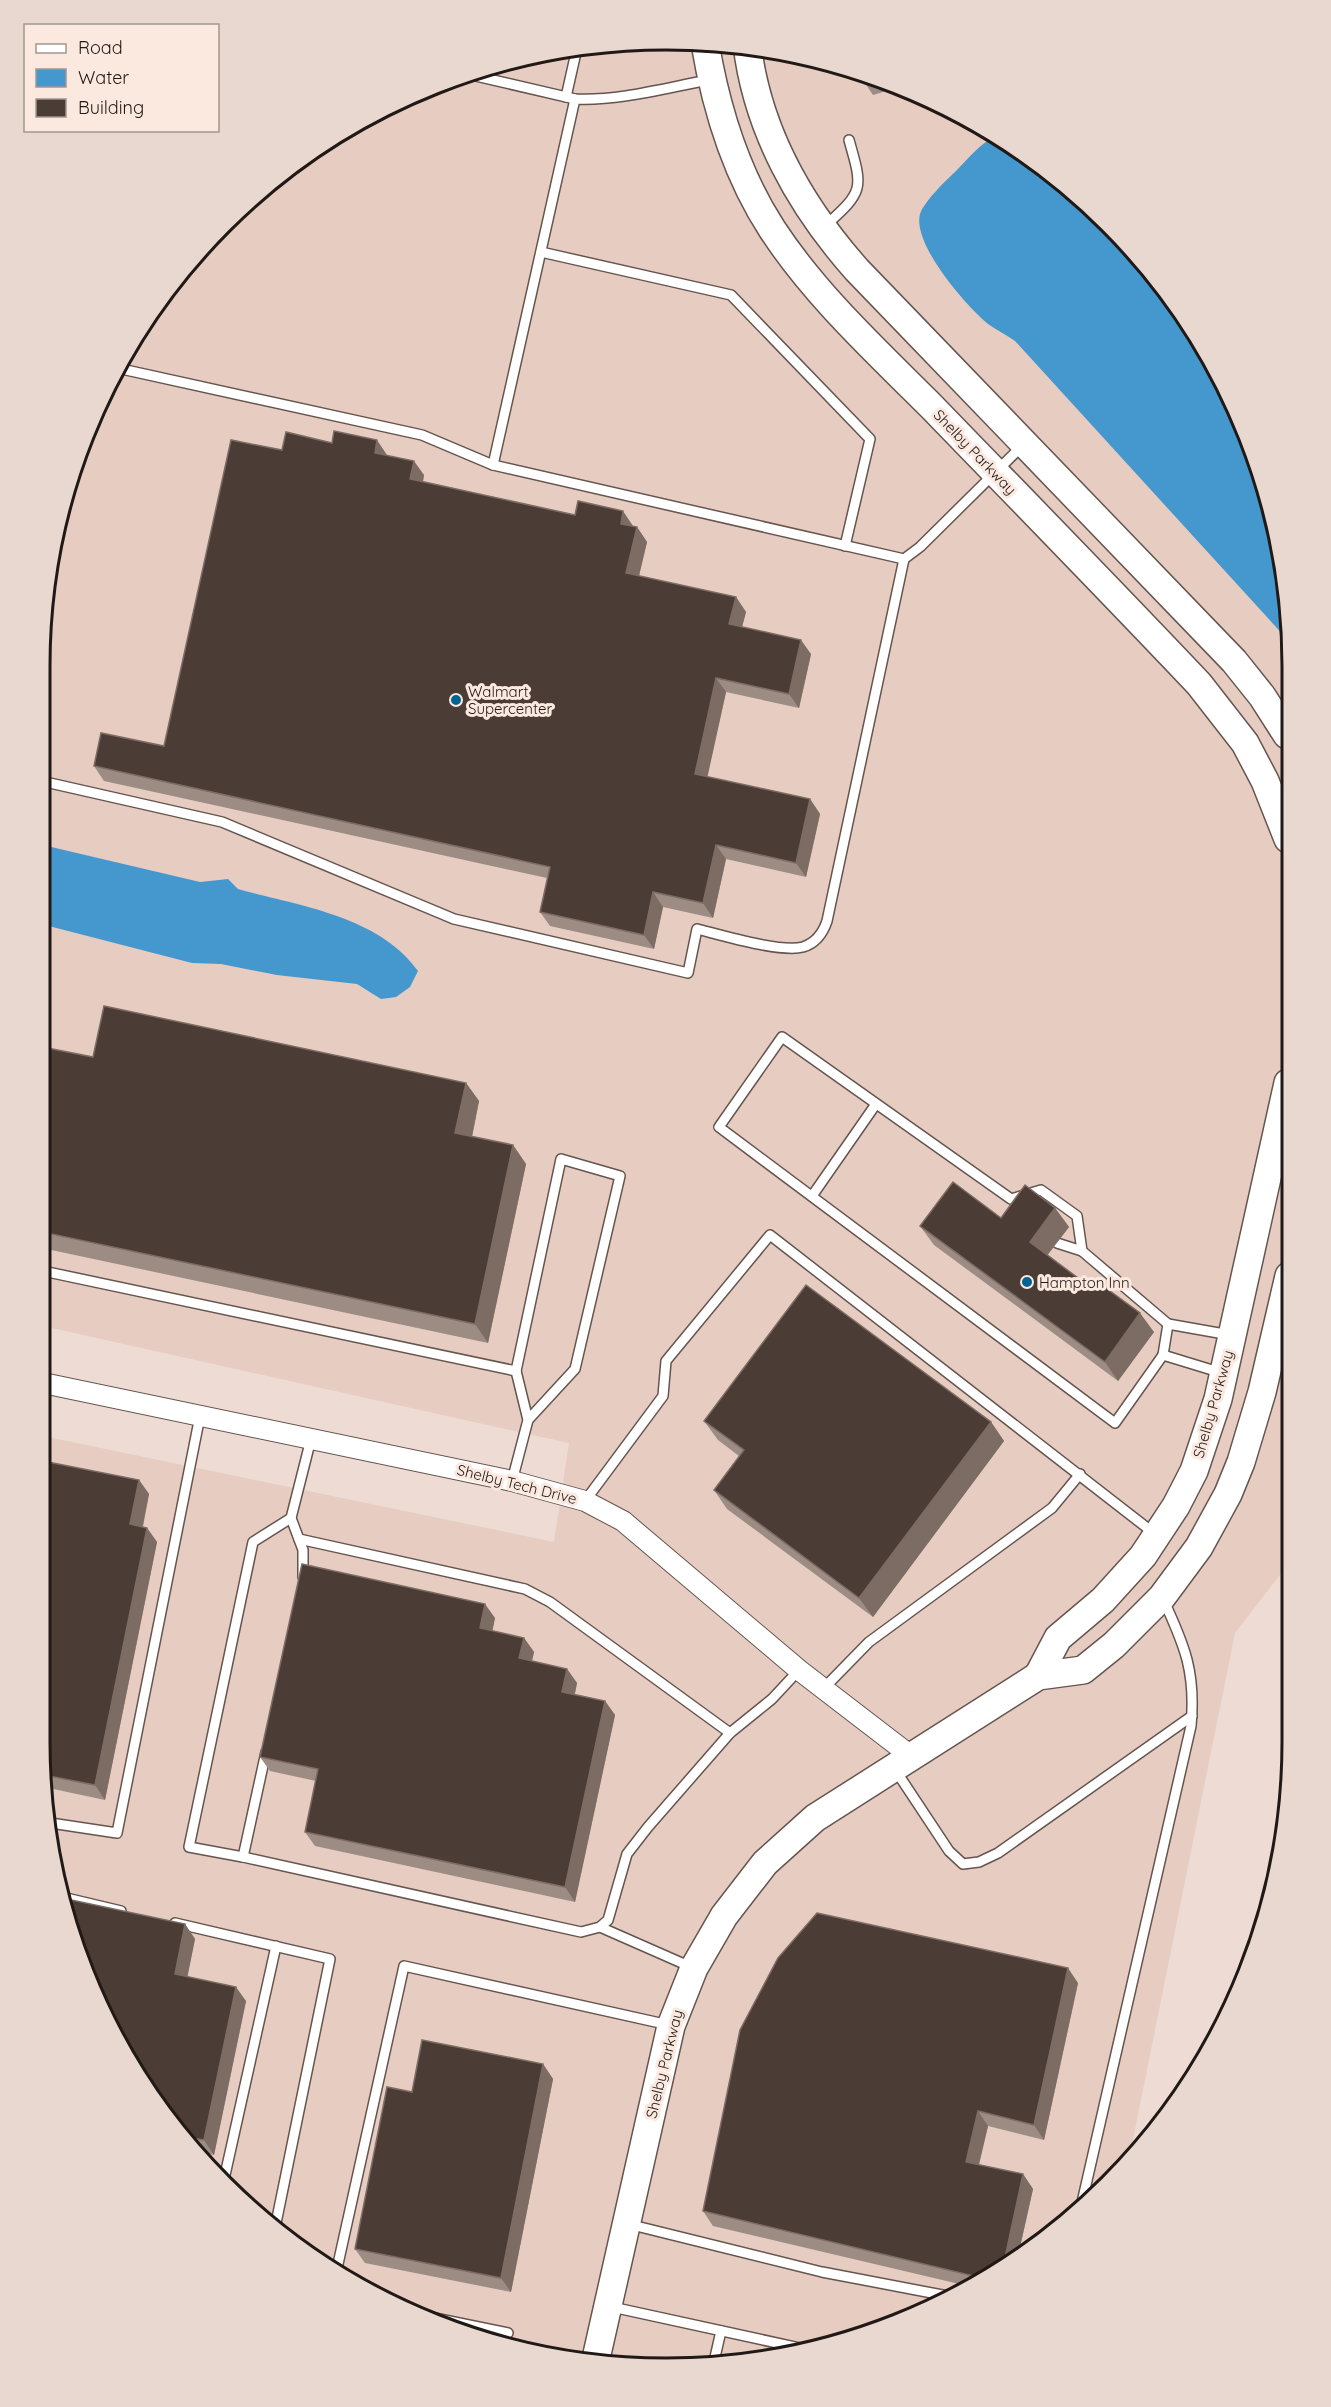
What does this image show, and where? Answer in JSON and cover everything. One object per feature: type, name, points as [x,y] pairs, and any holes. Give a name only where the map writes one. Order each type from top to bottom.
[{"type":"street","name":"Shelby Parkway","points":[[706,51],[711,79],[729,143],[741,172],[772,228],[804,273],[1174,657],[1221,711],[1245,743],[1265,781],[1282,824]]},
{"type":"street","points":[[756,57],[760,104],[770,132],[795,186],[822,229],[857,270],[1234,662],[1262,696],[1282,727]]},
{"type":"street","points":[[711,79],[724,76],[733,79],[743,85],[760,104]]},
{"type":"street","points":[[902,376],[919,382],[932,382],[943,377],[952,368]]},
{"type":"street","name":"Shelby Parkway","points":[[1038,1676],[1058,1638],[1125,1577],[1157,1536],[1185,1490],[1202,1452],[1224,1373],[1282,1110]]},
{"type":"street","name":"Shelby Parkway","points":[[597,2353],[671,2026],[694,1968],[724,1916],[765,1863],[815,1818],[1038,1676],[1083,1670],[1114,1645],[1162,1597],[1200,1547],[1228,1494],[1252,1431],[1282,1305]]},
{"type":"street","name":"Shelby Tech Drive","points":[[50,1384],[512,1481],[585,1501],[623,1521],[799,1670],[824,1688],[902,1761]]},
{"type":"street","points":[[1202,1452],[1203,1472],[1207,1481],[1228,1494]]},
{"type":"lane","points":[[493,465],[541,252],[576,56]]},
{"type":"lane","points":[[481,78],[570,98],[604,99],[711,79]]},
{"type":"lane","points":[[822,229],[850,204],[858,188],[858,171],[849,140]]},
{"type":"lane","points":[[541,252],[731,295],[870,439],[845,546]]},
{"type":"lane","points":[[125,370],[422,435],[493,465],[904,559]]},
{"type":"lane","points":[[50,783],[222,822],[454,919],[688,973],[697,929],[763,944],[788,948],[802,947],[815,940],[824,931],[827,921],[904,559],[920,548],[1024,443]]},
{"type":"lane","points":[[1082,1251],[1077,1216],[1041,1190],[1013,1203],[782,1037],[719,1127],[1115,1423],[1163,1355],[1168,1324]]},
{"type":"lane","points":[[812,1196],[876,1104]]},
{"type":"lane","points":[[512,1481],[528,1420],[575,1369],[620,1176],[561,1159],[516,1371],[528,1420]]},
{"type":"lane","points":[[585,1501],[663,1396],[666,1361],[770,1235],[1157,1536]]},
{"type":"lane","points":[[1057,1243],[1082,1251],[1168,1324],[1232,1335]]},
{"type":"lane","points":[[50,1272],[516,1371]]},
{"type":"lane","points":[[1163,1355],[1224,1373]]},
{"type":"lane","points":[[55,1824],[117,1833],[200,1416]]},
{"type":"lane","points":[[301,1593],[303,1550],[291,1518],[311,1439]]},
{"type":"lane","points":[[824,1688],[869,1642],[1052,1508],[1080,1474]]},
{"type":"lane","points":[[291,1518],[253,1542],[189,1847],[581,1932],[600,1927],[608,1920],[613,1909],[627,1854],[730,1733],[772,1700],[799,1670]]},
{"type":"lane","points":[[299,1539],[525,1589],[550,1602],[730,1733]]},
{"type":"lane","points":[[1084,2193],[1192,1716],[1194,1693],[1188,1659],[1162,1597]]},
{"type":"lane","points":[[902,1761],[949,1851],[963,1864],[979,1862],[998,1853],[1192,1716]]},
{"type":"lane","points":[[243,1857],[268,1742]]},
{"type":"lane","points":[[70,1900],[129,1913]]},
{"type":"lane","points":[[163,1921],[330,1959],[277,2219]]},
{"type":"lane","points":[[600,1927],[694,1968]]},
{"type":"lane","points":[[226,2172],[276,1946]]},
{"type":"lane","points":[[338,2263],[404,1966],[671,2026]]},
{"type":"lane","points":[[626,2224],[822,2272],[938,2294]]},
{"type":"lane","points":[[608,2306],[788,2346]]},
{"type":"lane","points":[[469,2326],[508,2334]]},
{"type":"lane","points":[[716,2355],[721,2331]]},
{"type":"shaded area","points":[[625,51],[706,51],[746,55],[786,61],[864,82],[901,96],[974,132],[1008,153],[1072,202],[1129,259],[1178,323],[1218,393],[1235,430],[1261,506],[1270,545],[1280,625],[1282,666],[1282,1572],[1235,1633],[1132,2144],[1072,2205],[1008,2254],[938,2294],[864,2325],[786,2346],[746,2352],[666,2358],[625,2356],[545,2346],[506,2337],[430,2311],[393,2294],[323,2254],[291,2230],[259,2205],[202,2148],[153,2084],[132,2050],[96,1977],[82,1940],[61,1862],[51,1782],[50,1437],[554,1542],[569,1443],[50,1328],[50,666],[55,585],[61,545],[82,467],[96,430],[132,357],[153,323],[202,259],[259,202],[291,177],[323,153],[393,113],[430,96],[506,70],[545,61]]},
{"type":"water","points":[[988,141],[1008,153],[1072,202],[1129,259],[1178,323],[1218,393],[1249,467],[1270,545],[1280,632],[1015,341],[978,315],[943,274],[932,257],[920,227],[922,209],[935,192]]},
{"type":"water","points":[[50,847],[200,882],[228,879],[238,889],[311,908],[360,925],[382,937],[402,952],[418,971],[410,987],[396,997],[381,999],[357,984],[277,975],[221,964],[192,963],[50,926]]},
{"type":"building","name":"Walmart Supercenter","points":[[334,431],[377,440],[375,453],[414,461],[410,479],[575,515],[578,501],[623,511],[621,524],[637,527],[626,573],[736,597],[729,624],[801,640],[789,694],[716,678],[695,774],[810,799],[796,863],[716,845],[703,903],[653,892],[644,935],[540,912],[550,867],[94,766],[101,733],[164,746],[231,440],[282,450],[286,432],[332,443]]},
{"type":"building","points":[[104,1006],[466,1083],[455,1133],[513,1145],[475,1324],[50,1234],[50,1049],[93,1057]]},
{"type":"building","name":"Hampton Inn","points":[[953,1182],[1001,1218],[1025,1185],[1055,1208],[1030,1242],[1094,1290],[1099,1283],[1140,1313],[1105,1362],[920,1226]]},
{"type":"building","points":[[806,1285],[991,1422],[859,1598],[714,1490],[744,1450],[704,1421]]},
{"type":"building","points":[[50,1462],[139,1480],[130,1524],[147,1528],[95,1785],[51,1776]]},
{"type":"building","points":[[302,1564],[485,1604],[480,1628],[524,1638],[519,1658],[567,1669],[562,1692],[605,1701],[565,1887],[305,1832],[318,1769],[260,1757]]},
{"type":"building","points":[[70,1900],[185,1924],[175,1974],[236,1987],[204,2140],[194,2138],[153,2084],[132,2050],[96,1977]]},
{"type":"building","points":[[817,1913],[1068,1968],[1034,2125],[978,2111],[966,2162],[1023,2174],[1005,2256],[973,2276],[703,2211],[740,2030],[778,1958]]},
{"type":"building","points":[[422,2040],[543,2064],[501,2278],[355,2249],[387,2087],[412,2092]]},
{"type":"place","name":"Walmart Supercenter","points":[[456,700]]},
{"type":"place","name":"Hampton Inn","points":[[1027,1282]]}]
